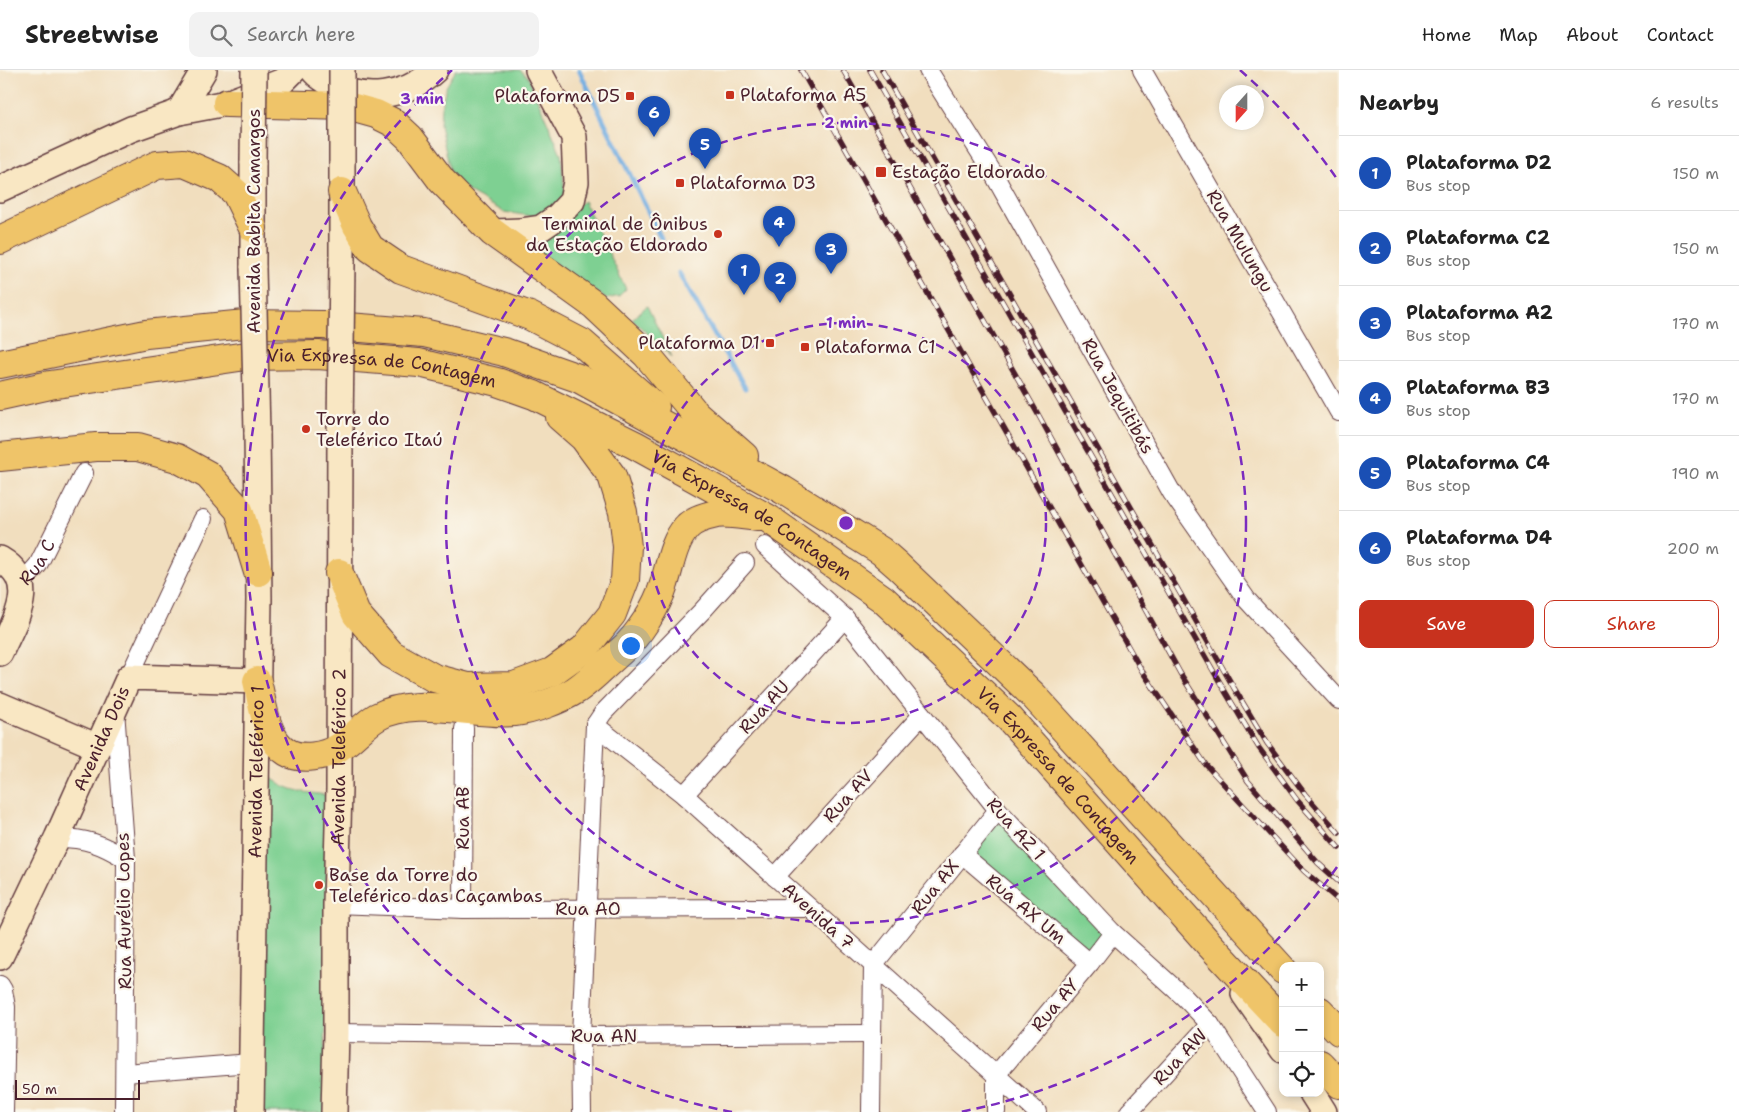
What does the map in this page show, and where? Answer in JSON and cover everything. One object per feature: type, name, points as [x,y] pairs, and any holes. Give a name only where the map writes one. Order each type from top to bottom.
[{"type":"highway","points":[[228,103],[347,106],[376,114],[394,123],[410,138],[442,181],[492,232],[594,305],[646,354],[696,414],[783,490]]},
{"type":"highway","points":[[0,240],[157,165],[184,163],[219,178],[230,186],[236,193],[253,228]]},
{"type":"highway","points":[[342,192],[357,226],[370,248],[401,269],[530,316],[582,343],[696,443]]},
{"type":"highway","name":"Via Expressa de Contagem","points":[[39,356],[146,334],[245,324],[323,325],[424,333],[504,352],[578,378],[783,490],[881,551],[1033,695],[1279,966]]},
{"type":"highway","name":"Via Expressa de Contagem","points":[[0,396],[50,385],[246,356],[318,355],[419,363],[497,382],[534,395],[635,445],[769,519],[883,599],[1009,718],[1210,945],[1279,1019]]},
{"type":"highway","points":[[0,358],[39,356]]},
{"type":"highway","points":[[0,364],[39,356]]},
{"type":"highway","points":[[339,573],[356,614],[391,654],[434,678],[468,688],[514,686],[552,672],[584,649],[612,614],[625,580],[626,547],[623,512],[612,476],[584,438],[534,395]]},
{"type":"highway","points":[[0,457],[104,447],[138,447],[177,458],[208,475],[239,510],[258,572]]},
{"type":"highway","points":[[257,681],[271,732],[276,742],[288,753],[303,757],[318,756],[338,748],[376,718],[394,710],[421,707],[515,712],[544,705],[576,690],[627,646],[652,611],[663,587],[678,542],[686,527],[700,519],[718,513],[769,519]]},
{"type":"highway","points":[[1324,1015],[1339,1031]]},
{"type":"highway","points":[[1324,1068],[1339,1084]]},
{"type":"main road","points":[[179,112],[204,70]]},
{"type":"main road","name":"Avenida Babita Camargos","points":[[254,70],[253,268],[257,432]]},
{"type":"main road","points":[[4,183],[122,132],[179,112],[228,103],[283,81],[294,70]]},
{"type":"main road","points":[[313,70],[335,87],[360,95],[384,95],[424,80],[435,70]]},
{"type":"main road","points":[[342,70],[342,192]]},
{"type":"main road","points":[[492,232],[541,228],[557,218],[572,201],[576,182],[574,137],[538,70]]},
{"type":"main road","name":"Avenida Teleférico 2","points":[[334,1112],[339,789],[342,192]]},
{"type":"main road","name":"Avenida Teleférico 1","points":[[252,1112],[251,1063],[259,599],[257,432]]},
{"type":"main road","points":[[0,559],[15,570],[22,583]]},
{"type":"main road","name":"Rua C","points":[[0,654],[20,608],[23,595],[22,583]]},
{"type":"main road","points":[[129,676],[257,681]]},
{"type":"main road","name":"Avenida Dois","points":[[0,958],[57,838],[129,676]]},
{"type":"main road","points":[[0,705],[98,747]]},
{"type":"main road","points":[[1210,945],[1279,1044]]},
{"type":"main road","points":[[1315,1097],[1324,1112]]},
{"type":"street","name":"Rua Jequitibás","points":[[928,70],[993,173],[1172,493],[1247,600],[1339,700]]},
{"type":"street","name":"Rua Mulungu","points":[[1142,70],[1339,412]]},
{"type":"street","name":"Rua C","points":[[22,583],[38,565],[84,473]]},
{"type":"street","name":"Avenida Dois","points":[[129,676],[203,519]]},
{"type":"street","name":"Rua AZ 1","points":[[764,546],[845,618],[998,810],[1113,933],[1184,997],[1210,1024],[1267,1112]]},
{"type":"street","points":[[582,1112],[581,1036],[595,725],[603,713],[745,564]]},
{"type":"street","name":"Rua AU","points":[[684,795],[845,618]]},
{"type":"street","name":"Rua Aurélio Lopes","points":[[115,710],[126,860],[124,1112]]},
{"type":"street","name":"Rua AV","points":[[775,877],[922,715]]},
{"type":"street","name":"Avenida 7","points":[[595,725],[684,795],[1037,1112]]},
{"type":"street","name":"Rua AB","points":[[463,909],[464,728]]},
{"type":"street","name":"Rua AX","points":[[873,965],[998,810]]},
{"type":"street","points":[[57,838],[74,838],[93,842],[126,860]]},
{"type":"street","name":"Rua AX Um","points":[[962,854],[1090,963]]},
{"type":"street","name":"Rua AO","points":[[336,904],[463,909],[809,908]]},
{"type":"street","name":"Rua AY","points":[[996,1075],[1113,933]]},
{"type":"street","points":[[871,1112],[873,965]]},
{"type":"street","points":[[0,985],[3,990],[6,1007],[4,1112]]},
{"type":"street","name":"Rua AW","points":[[1129,1112],[1210,1024]]},
{"type":"street","name":"Rua AN","points":[[336,1033],[581,1036],[871,1034]]},
{"type":"street","points":[[125,1073],[251,1063]]},
{"type":"street","points":[[996,1075],[996,1112]]},
{"type":"green space","points":[[456,70],[520,70],[528,77],[561,154],[565,195],[555,209],[531,216],[504,212],[469,192],[451,175],[440,125],[441,107],[446,87]]},
{"type":"green space","points":[[584,201],[626,289],[619,296],[607,299],[521,242]]},
{"type":"green space","points":[[647,306],[672,357],[632,319]]},
{"type":"green space","points":[[261,770],[277,782],[291,789],[327,795],[325,1112],[260,1112]]},
{"type":"green space","points":[[998,812],[1111,936],[1090,962],[964,854]]},
{"type":"waterway","points":[[579,70],[661,238]]},
{"type":"waterway","points":[[679,273],[745,388]]},
{"type":"railway","points":[[801,70],[1142,671],[1206,765],[1304,871],[1339,901]]},
{"type":"railway","points":[[843,70],[1039,416],[1180,673],[1248,781],[1318,863],[1339,882]]},
{"type":"railway","points":[[870,70],[1259,748],[1297,800],[1339,848]]},
{"type":"railway","points":[[882,70],[1234,688],[1267,743],[1305,794],[1339,833]]},
{"type":"place","name":"Plataforma A5","points":[[730,95]]},
{"type":"place","name":"Plataforma D5","points":[[630,96]]},
{"type":"place","name":"Plataforma D4","points":[[654,137]]},
{"type":"place","name":"Plataforma C4","points":[[705,169]]},
{"type":"place","name":"Estação Eldorado","points":[[881,172]]},
{"type":"place","name":"Plataforma D3","points":[[680,183]]},
{"type":"place","name":"Terminal de Ônibus da Estação Eldorado","points":[[718,234]]},
{"type":"place","name":"Plataforma B3","points":[[779,247]]},
{"type":"place","name":"Plataforma A2","points":[[831,274]]},
{"type":"place","name":"Plataforma D2","points":[[744,295]]},
{"type":"place","name":"Plataforma C2","points":[[780,303]]},
{"type":"place","name":"Plataforma D1","points":[[770,343]]},
{"type":"place","name":"Plataforma C1","points":[[805,347]]},
{"type":"place","name":"Torre do Teleférico Itaú","points":[[306,429]]},
{"type":"place","name":"Base da Torre do Teleférico das Caçambas","points":[[319,885]]}]
